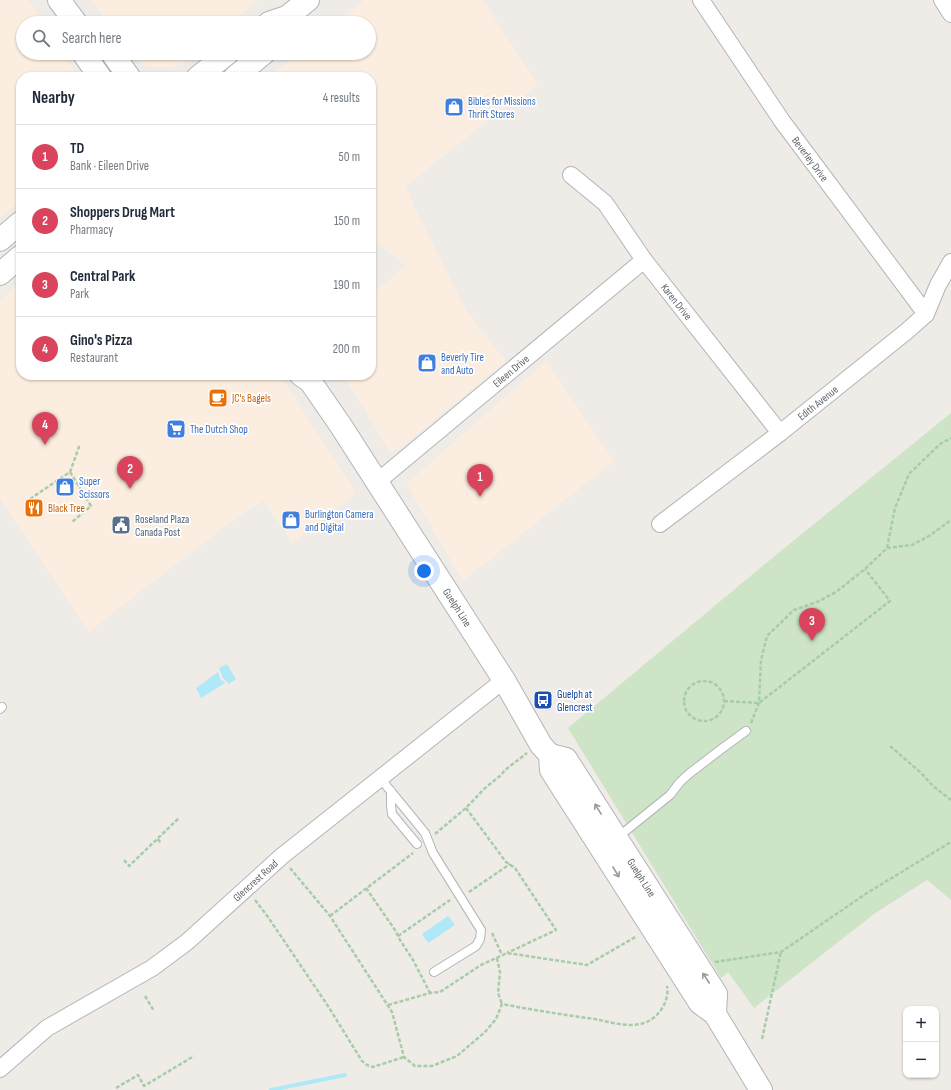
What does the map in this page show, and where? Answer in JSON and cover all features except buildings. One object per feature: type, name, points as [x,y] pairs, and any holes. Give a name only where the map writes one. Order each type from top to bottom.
[{"type":"main road","points":[[59,0],[71,16]]},
{"type":"main road","points":[[287,16],[308,0]]},
{"type":"main road","points":[[88,60],[96,72]]},
{"type":"main road","points":[[117,60],[125,72]]},
{"type":"main road","points":[[204,72],[219,60]]},
{"type":"main road","points":[[241,72],[256,60]]},
{"type":"main road","points":[[0,240],[16,226]]},
{"type":"main road","points":[[0,274],[16,260]]},
{"type":"main road","name":"Guelph Line","points":[[309,380],[377,482],[504,680],[545,750],[566,759],[609,844],[626,889],[700,1003],[715,1014],[761,1090]]},
{"type":"main road","name":"Guelph Line","points":[[609,844],[716,994],[715,1014]]},
{"type":"street","name":"Beverley Drive","points":[[701,0],[782,121],[926,314]]},
{"type":"street","points":[[942,0],[951,14]]},
{"type":"street","name":"Karen Drive","points":[[571,175],[605,203],[644,260],[780,433]]},
{"type":"street","name":"Eileen Drive","points":[[377,482],[644,260]]},
{"type":"street","name":"Edith Avenue","points":[[660,524],[780,433],[926,314],[938,285],[951,262]]},
{"type":"street","name":"Glencrest Road","points":[[0,1069],[47,1028],[152,968],[187,942],[282,856],[504,680]]},
{"type":"lane","points":[[609,844],[670,795],[680,782],[690,773],[746,732]]},
{"type":"lane","points":[[380,778],[425,833],[433,853],[481,930],[480,939],[476,946],[434,972]]},
{"type":"lane","points":[[391,792],[390,805],[392,814],[418,844]]},
{"type":"path","points":[[746,732],[759,703],[761,660],[767,636],[794,610],[819,601],[836,592],[865,569],[887,548],[895,508],[909,474],[940,444],[951,438]]},
{"type":"path","points":[[30,498],[70,472],[80,444]]},
{"type":"path","points":[[70,472],[91,506],[72,522]]},
{"type":"path","points":[[887,548],[912,545],[929,536],[951,520]]},
{"type":"path","points":[[724,701],[759,703],[890,601],[865,569]]},
{"type":"path","points":[[705,680],[717,686],[723,693],[724,701],[724,706],[720,713],[716,717],[707,721],[699,720],[690,716],[685,709],[684,699],[686,691],[692,684],[705,680]]},
{"type":"path","points":[[890,746],[920,772],[933,786],[951,800]]},
{"type":"path","points":[[330,916],[410,855],[429,844],[437,832],[466,808],[505,770],[524,755],[545,750]]},
{"type":"path","points":[[388,1005],[430,993],[440,992],[481,965],[556,930],[515,868],[506,862],[466,808]]},
{"type":"path","points":[[124,860],[129,866],[179,818]]},
{"type":"path","points":[[158,839],[161,844]]},
{"type":"path","points":[[715,962],[781,952],[867,893],[951,842]]},
{"type":"path","points":[[282,856],[295,875],[330,916],[388,1005],[392,1012],[404,1057],[415,1066],[432,1066],[457,1056],[485,1032],[496,1019],[502,1004],[498,993],[500,972],[497,958]]},
{"type":"path","points":[[366,888],[395,930],[430,993]]},
{"type":"path","points":[[246,889],[268,917],[328,1006],[362,1061],[373,1067],[404,1057]]},
{"type":"path","points":[[507,953],[587,965],[626,944],[651,927]]},
{"type":"path","points":[[762,1039],[781,952]]},
{"type":"path","points":[[502,1004],[615,1023],[640,1024],[652,1020],[659,1014],[667,994],[668,988],[666,981],[680,970]]},
{"type":"path","points":[[145,996],[154,1011]]},
{"type":"path","points":[[116,1088],[138,1075],[144,1086],[194,1056]]},
{"type":"shaded area","points":[[3,0],[28,0],[38,16],[16,16],[16,60],[68,60],[76,72],[16,72],[16,205],[0,218],[0,3]]},
{"type":"shaded area","points":[[90,0],[258,0],[239,16],[103,16]]},
{"type":"shaded area","points":[[364,0],[483,0],[538,86],[498,112],[406,186],[414,206],[467,312],[506,361],[399,449],[394,450],[389,450],[346,380],[376,380],[376,290],[406,266],[376,242],[376,72],[276,72],[291,60],[376,60],[376,16],[345,16]]},
{"type":"shaded area","points":[[139,60],[187,60],[182,64],[169,68],[155,68],[143,64]]},
{"type":"shaded area","points":[[16,286],[16,380],[283,380],[356,493],[292,543],[264,500],[243,513],[89,632],[0,498],[0,300]]},
{"type":"shaded area","points":[[546,361],[614,461],[463,581],[406,484]]},
{"type":"green space","points":[[951,413],[951,900],[927,880],[874,914],[754,1008],[728,972],[721,978],[568,728],[777,554]]},
{"type":"water","points":[[227,664],[236,679],[229,684],[223,678],[219,668]]},
{"type":"water","points":[[218,672],[220,679],[225,683],[201,698],[196,688]]},
{"type":"water","points":[[448,916],[455,925],[428,943],[422,934]]},
{"type":"waterway","points":[[271,1090],[345,1075]]},
{"type":"place","name":"Bibles for Missions Thrift Stores","points":[[454,107]]},
{"type":"place","name":"Beverly Tire and Auto","points":[[427,363]]},
{"type":"place","name":"JC's Bagels","points":[[218,398]]},
{"type":"place","name":"The Dutch Shop","points":[[176,429]]},
{"type":"place","name":"Gino's Pizza","points":[[45,445]]},
{"type":"place","name":"Super Scissors","points":[[65,487]]},
{"type":"place","name":"Shoppers Drug Mart","points":[[130,489]]},
{"type":"place","name":"TD","points":[[480,497]]},
{"type":"place","name":"Black Tree","points":[[34,508]]},
{"type":"place","name":"Burlington Camera and Digital","points":[[291,520]]},
{"type":"place","name":"Roseland Plaza Canada Post","points":[[121,525]]},
{"type":"place","name":"Central Park","points":[[812,641]]},
{"type":"place","name":"Guelph at Glencrest","points":[[543,700]]}]
